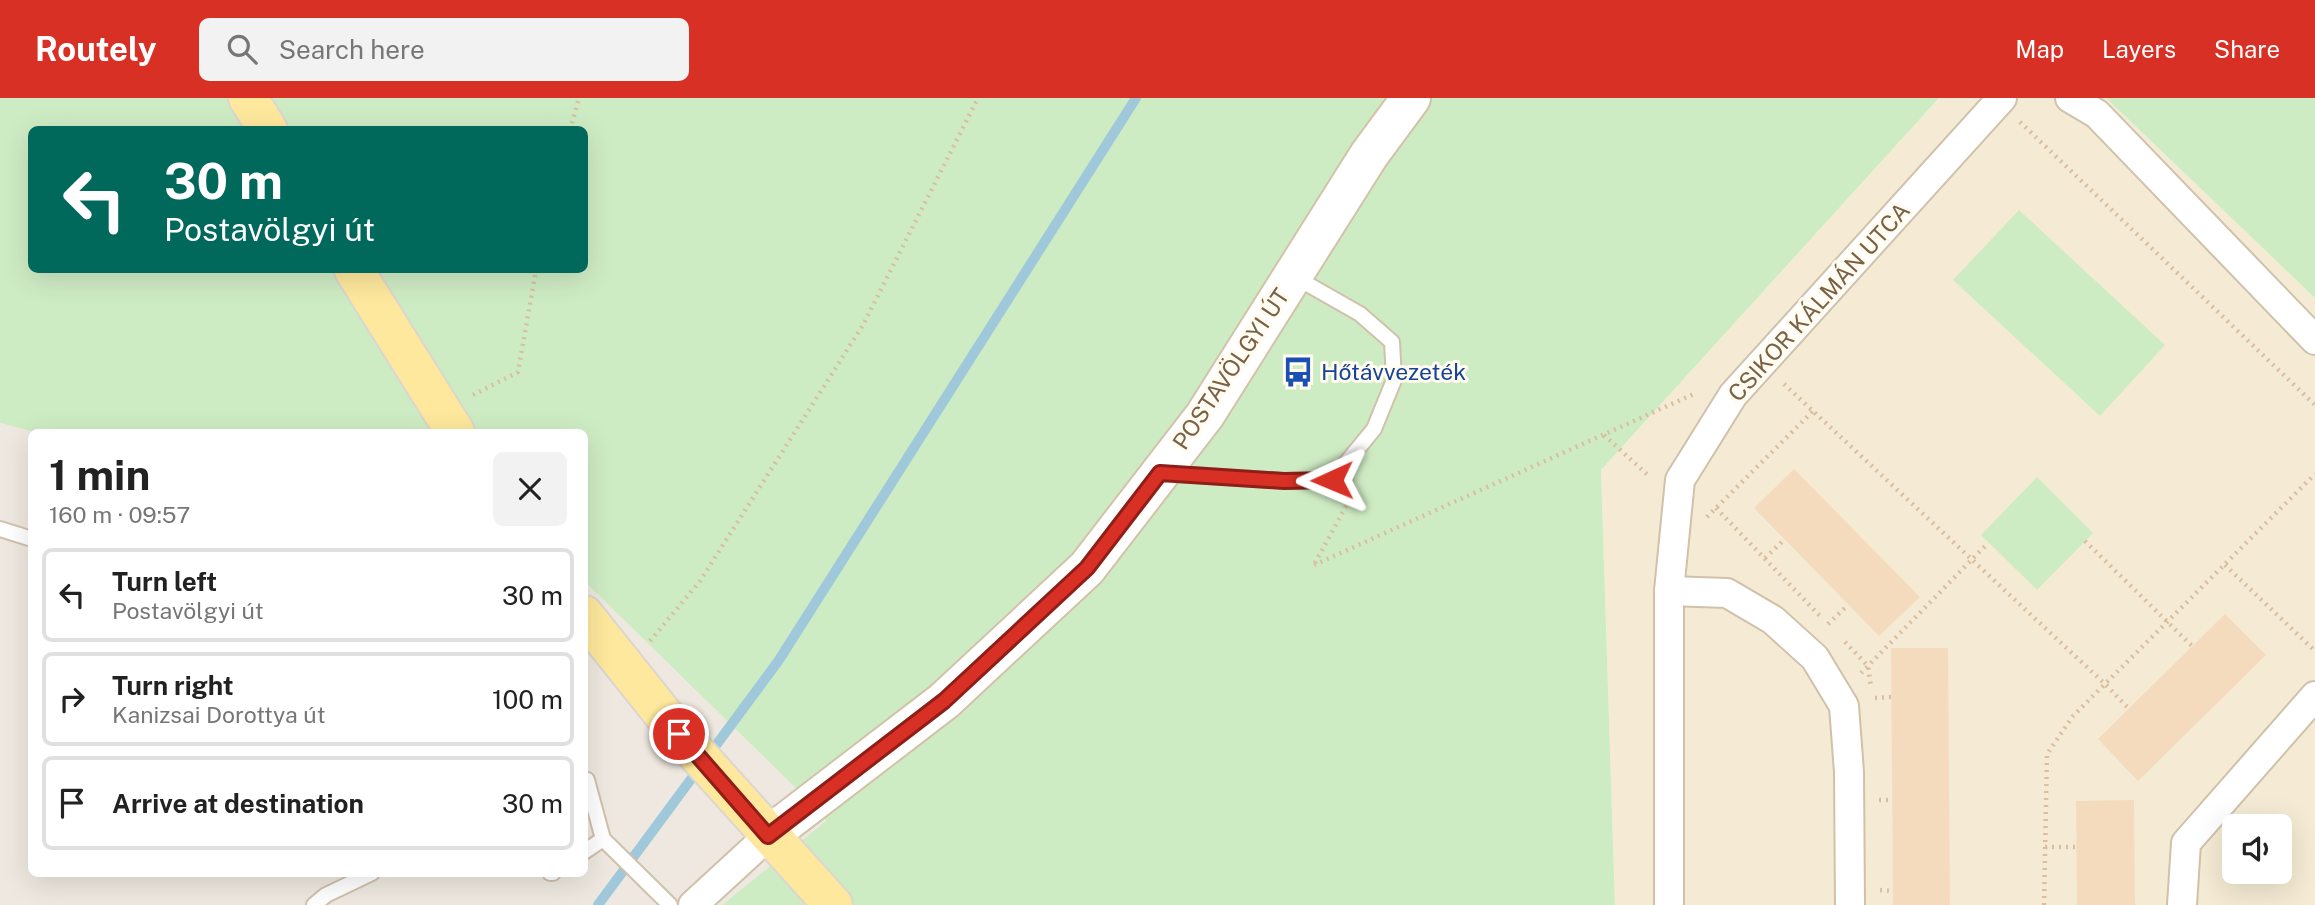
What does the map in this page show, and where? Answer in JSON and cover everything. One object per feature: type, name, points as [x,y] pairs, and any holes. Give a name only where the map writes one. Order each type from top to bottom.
[{"type":"main road","points":[[248,98],[266,126]]},
{"type":"main road","points":[[356,273],[448,422]]},
{"type":"main road","points":[[588,620],[679,734],[768,836],[833,905]]},
{"type":"street","name":"POSTAVÖLGYI ÚT","points":[[768,836],[944,701],[1087,568],[1205,415],[1369,155],[1411,98]]},
{"type":"street","points":[[2070,98],[2097,114],[2315,340]]},
{"type":"street","name":"CSIKOR KÁLMÁN UTCA","points":[[1669,905],[1669,592],[1680,480],[1733,395],[2001,100]]},
{"type":"street","points":[[1669,592],[1727,593],[1773,620],[1815,658],[1844,706],[1849,772],[1850,905]]},
{"type":"street","points":[[2182,905],[2186,843],[2315,696]]},
{"type":"street","points":[[693,905],[768,836]]},
{"type":"lane","points":[[1160,473],[1284,481],[1332,480],[1374,429],[1394,380],[1392,342],[1360,314],[1293,276]]},
{"type":"lane","points":[[0,529],[28,538]]},
{"type":"lane","points":[[588,784],[603,839],[670,905]]},
{"type":"lane","points":[[588,849],[603,839]]},
{"type":"lane","points":[[314,905],[326,895],[364,877]]},
{"type":"path","points":[[571,126],[579,98]]},
{"type":"path","points":[[626,669],[700,582],[863,324],[978,98]]},
{"type":"path","points":[[2001,100],[2315,405]]},
{"type":"path","points":[[448,422],[518,372],[535,273]]},
{"type":"path","points":[[1762,363],[2129,709]]},
{"type":"path","points":[[1357,487],[1314,565],[1686,397]]},
{"type":"path","points":[[1672,552],[1813,411]]},
{"type":"path","points":[[1604,435],[1677,503]]},
{"type":"path","points":[[2043,905],[2047,754],[2073,716],[2315,474]]},
{"type":"path","points":[[1765,558],[1784,540]]},
{"type":"path","points":[[2085,541],[2192,646]]},
{"type":"path","points":[[1838,696],[1988,543]]},
{"type":"path","points":[[2225,565],[2315,651]]},
{"type":"path","points":[[1828,624],[1848,604]]},
{"type":"path","points":[[1872,698],[1891,697]]},
{"type":"path","points":[[2045,847],[2076,847]]},
{"type":"shaded area","points":[[1939,98],[2106,98],[2315,298],[2315,905],[1615,905],[1601,470]]},
{"type":"shaded area","points":[[0,423],[28,430],[28,877],[588,877],[588,585],[811,803],[826,822],[722,905],[0,905]]},
{"type":"green space","points":[[0,98],[1939,98],[1601,470],[1615,905],[722,905],[826,821],[811,803],[588,585],[588,429],[28,430],[0,423]]},
{"type":"green space","points":[[2106,98],[2315,98],[2315,298]]},
{"type":"green space","points":[[2019,210],[2165,345],[2100,416],[1953,280]]},
{"type":"green space","points":[[2037,477],[2093,533],[2037,590],[1981,535]]},
{"type":"building","points":[[1794,469],[1920,597],[1879,636],[1754,508]]},
{"type":"building","points":[[2225,614],[2266,655],[2138,781],[2098,739]]},
{"type":"building","points":[[1891,648],[1948,648],[1950,905],[1893,905]]},
{"type":"building","points":[[2134,800],[2135,905],[2077,905],[2076,801]]},
{"type":"waterway","points":[[598,905],[779,660],[1136,98]]},
{"type":"place","name":"Hőtávvezeték","points":[[1298,372]]},
{"type":"route","points":[[679,734],[768,836],[944,701],[1087,568],[1160,473],[1284,481],[1332,480]]}]
